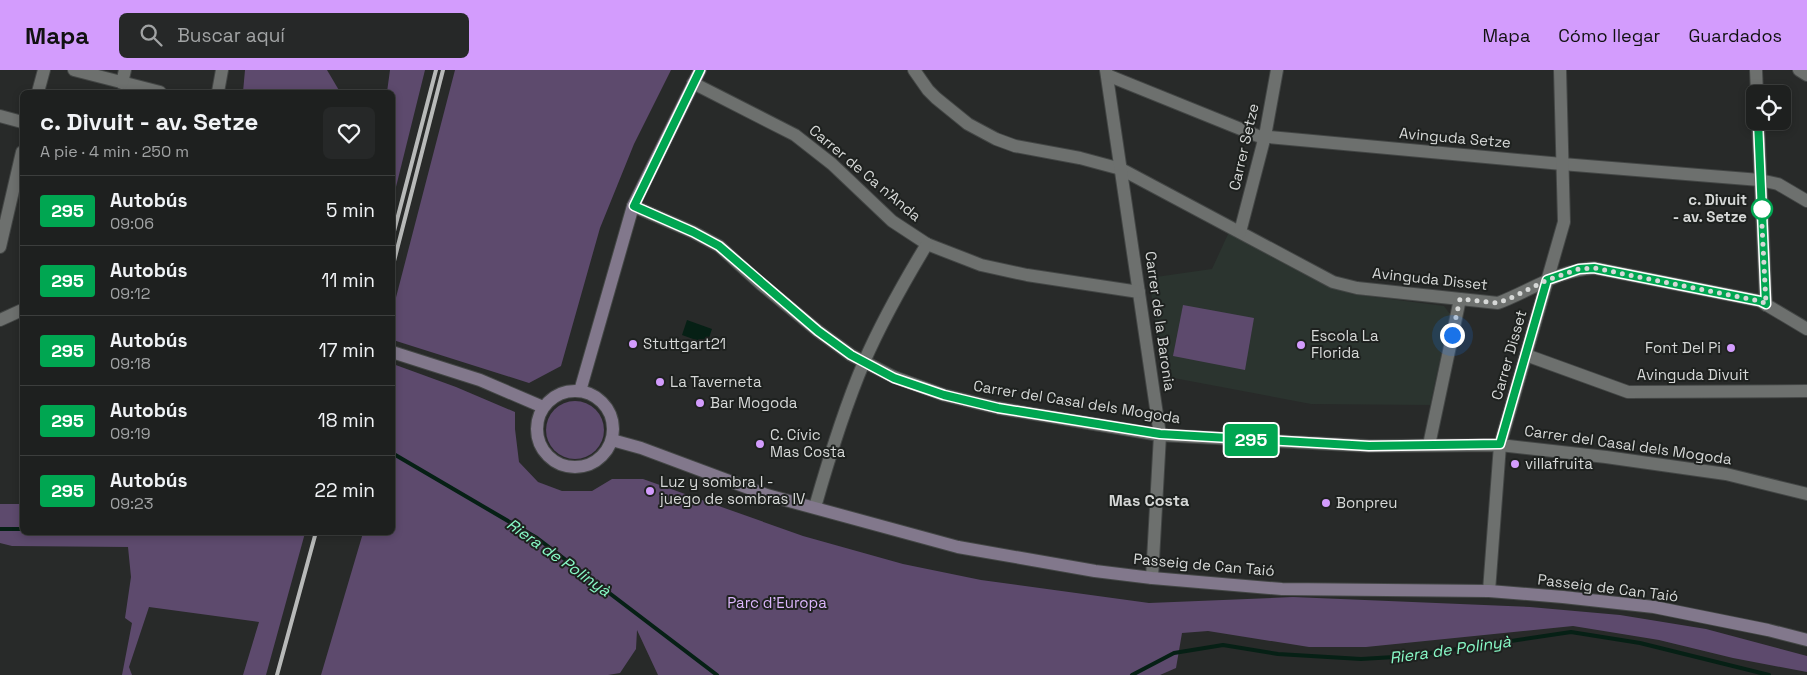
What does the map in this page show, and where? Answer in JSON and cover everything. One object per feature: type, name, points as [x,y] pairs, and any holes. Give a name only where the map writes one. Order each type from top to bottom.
[{"type":"main road","points":[[580,391],[634,206],[700,70]]},
{"type":"main road","points":[[395,353],[480,380],[543,407]]},
{"type":"main road","points":[[580,391],[591,394],[605,405],[611,417],[612,440],[610,446],[598,460],[581,468],[564,467],[548,458],[538,441],[537,420],[543,407],[554,397],[566,392],[580,391]]},
{"type":"main road","name":"Passeig de Can Taió","points":[[612,440],[641,448],[767,495],[958,547],[1095,571],[1152,578],[1282,588],[1489,591],[1654,607],[1768,630],[1807,640]]},
{"type":"street","points":[[39,90],[44,70]]},
{"type":"street","points":[[74,70],[152,90]]},
{"type":"street","points":[[122,83],[125,70]]},
{"type":"street","points":[[218,90],[222,70]]},
{"type":"street","name":"Avinguda Disset","points":[[914,70],[928,90],[968,124],[1015,146],[1121,168],[1333,282],[1357,288],[1498,303],[1547,280],[1579,269],[1594,268],[1760,301],[1807,329]]},
{"type":"street","name":"Carrer Setze","points":[[1240,232],[1265,136],[1277,70]]},
{"type":"street","name":"Carrer Disset","points":[[1489,591],[1500,444],[1564,222],[1560,70]]},
{"type":"street","points":[[1756,70],[1757,85]]},
{"type":"street","points":[[1799,70],[1807,75]]},
{"type":"street","name":"Carrer de la Baronia","points":[[1107,72],[1160,434],[1152,578]]},
{"type":"street","name":"Avinguda Setze","points":[[1107,72],[1258,136],[1760,180],[1778,184],[1807,201]]},
{"type":"street","name":"Carrer de Ca n'Anda","points":[[693,83],[795,135],[832,164],[892,221],[927,244],[981,266],[1139,292]]},
{"type":"street","points":[[0,116],[20,121]]},
{"type":"street","points":[[1758,130],[1766,304]]},
{"type":"street","points":[[0,247],[20,161]]},
{"type":"street","name":"Carrer del Casal dels Mogoda","points":[[634,206],[693,232],[719,246],[818,331],[851,355],[894,378],[944,395],[998,408],[1160,434],[1369,446],[1500,444],[1726,474],[1807,494]]},
{"type":"street","points":[[815,507],[840,424],[864,362],[900,290],[927,244]]},
{"type":"street","points":[[1429,445],[1460,299]]},
{"type":"street","points":[[0,320],[20,311]]},
{"type":"street","name":"Avinguda Divuit","points":[[1526,355],[1628,392],[1807,392]]},
{"type":"shaded area","name":"Escola La Florida","points":[[1229,232],[1351,294],[1444,306],[1450,314],[1430,405],[1311,404],[1163,376],[1149,278],[1212,269]]},
{"type":"shaded area","points":[[687,320],[712,329],[707,344],[682,335]]},
{"type":"green space","points":[[245,70],[327,70],[339,90],[243,90]]},
{"type":"green space","points":[[390,70],[425,70],[395,191],[395,90],[387,90]]},
{"type":"green space","points":[[455,70],[671,70],[634,144],[600,228],[561,366],[529,383],[395,341],[395,301]]},
{"type":"green space","points":[[1183,305],[1254,318],[1245,370],[1173,356]]},
{"type":"green space","name":"Parc d'Europa","points":[[395,365],[456,387],[515,412],[519,462],[538,482],[562,491],[592,491],[612,479],[643,479],[803,536],[903,564],[981,580],[1149,603],[1293,597],[1530,607],[1620,615],[1706,629],[1807,656],[1807,672],[1733,658],[1659,640],[1573,626],[1366,647],[1309,647],[1208,631],[1182,633],[1176,668],[1160,675],[658,675],[637,630],[636,649],[620,673],[608,675],[321,675],[362,535],[395,535]]},
{"type":"green space","points":[[569,401],[581,401],[596,409],[604,424],[604,436],[596,451],[581,459],[569,459],[554,451],[546,436],[546,424],[554,409]]},
{"type":"green space","points":[[0,504],[20,504],[20,535],[304,535],[266,675],[243,675],[259,622],[149,607],[129,667],[132,675],[122,675],[132,623],[125,618],[131,577],[128,547],[12,546],[0,543]]},
{"type":"waterway","name":"Riera de Polinyà","points":[[395,455],[537,538],[717,675]]},
{"type":"waterway","name":"Riera de Polinyà","points":[[0,529],[20,529]]},
{"type":"waterway","name":"Riera de Polinyà","points":[[1132,675],[1174,653],[1223,645],[1278,654],[1361,659],[1411,656],[1571,632],[1640,643],[1769,675]]},
{"type":"railway","points":[[395,227],[436,70]]},
{"type":"railway","points":[[395,257],[443,70]]},
{"type":"railway","points":[[277,675],[315,535]]},
{"type":"bus line","name":"295","points":[[700,70],[634,206],[693,232],[719,246],[761,284],[818,331],[851,355],[894,378],[944,395],[998,408],[1160,434],[1369,446],[1500,444],[1547,280],[1579,269],[1594,268],[1760,301],[1766,304],[1758,130]]},
{"type":"place","name":"c. Divuit - av. Setze","points":[[1762,209]]},
{"type":"place","name":"Stuttgart21","points":[[633,344]]},
{"type":"place","name":"Escola La Florida","points":[[1301,345]]},
{"type":"place","name":"Font Del Pi","points":[[1731,348]]},
{"type":"place","name":"La Taverneta","points":[[660,382]]},
{"type":"place","name":"Bar Mogoda","points":[[700,403]]},
{"type":"place","name":"C. Cívic Mas Costa","points":[[760,444]]},
{"type":"place","name":"villafruita","points":[[1515,464]]},
{"type":"place","name":"Luz y sombra I - juego de sombras IV","points":[[650,491]]},
{"type":"place","name":"Bonpreu","points":[[1326,503]]},
{"type":"district","name":"Mas Costa","points":[[1149,500]]},
{"type":"route","points":[[1452,335],[1460,299],[1498,303],[1547,280],[1579,269],[1594,268],[1760,301],[1766,304],[1761,206],[1762,209]]}]
